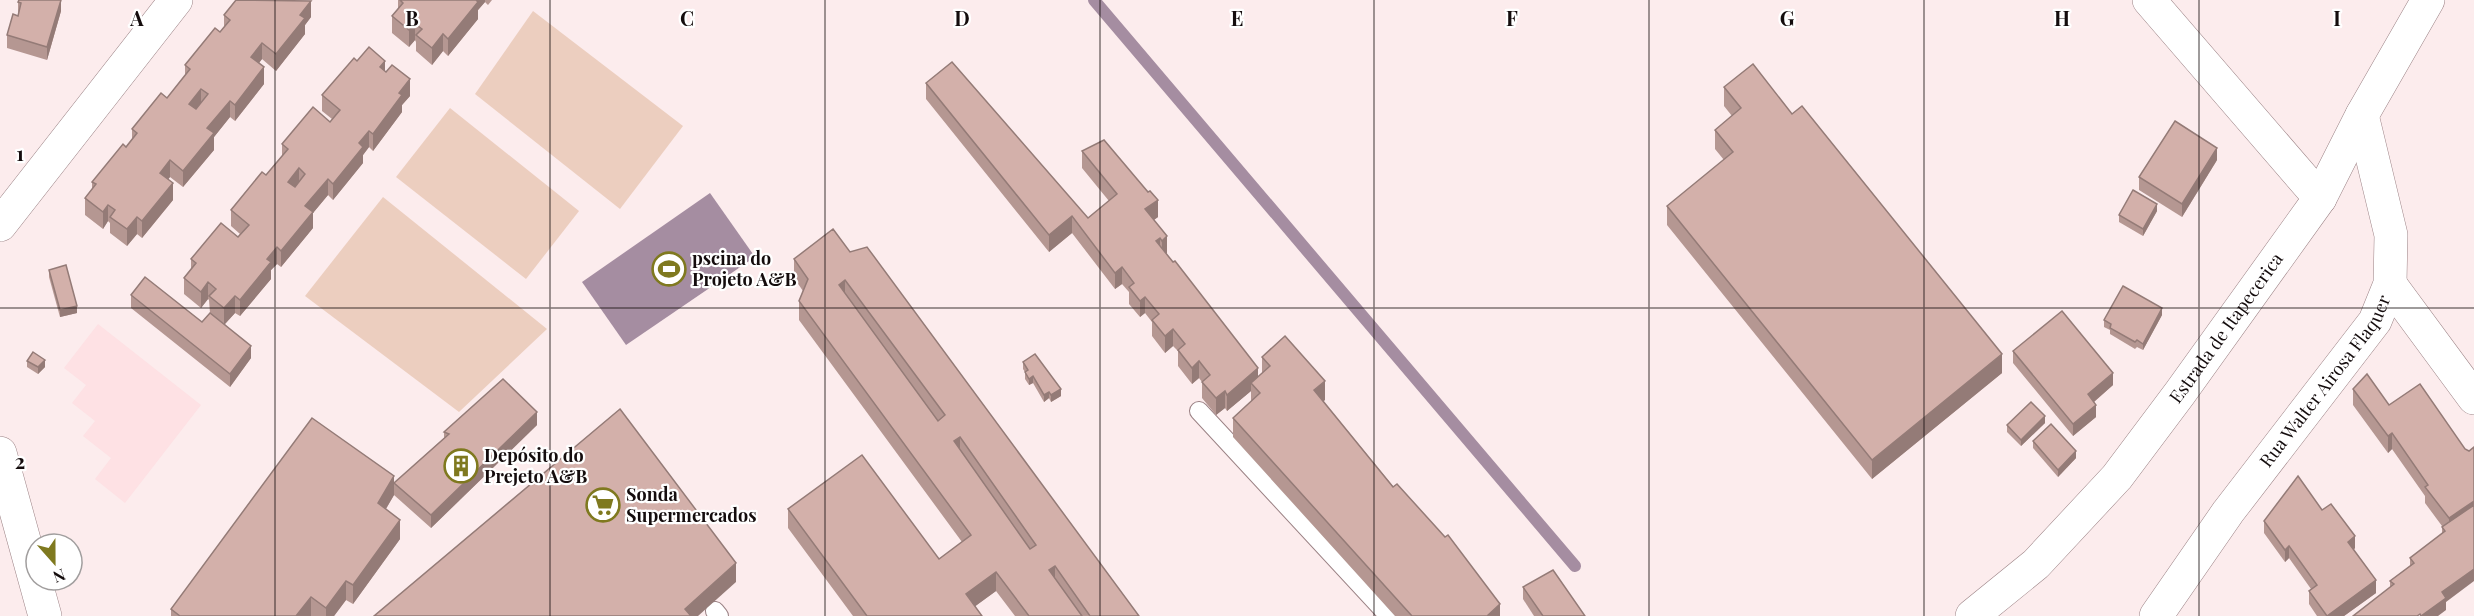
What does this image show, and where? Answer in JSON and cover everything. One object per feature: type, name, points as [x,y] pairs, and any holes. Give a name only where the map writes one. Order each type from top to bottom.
[{"type":"street","points":[[0,225],[176,0]]},
{"type":"street","points":[[2149,0],[2320,198]]},
{"type":"street","name":"Estrada de Itapecerica","points":[[1972,616],[2036,564],[2117,477],[2180,393],[2320,198],[2362,115],[2428,0]]},
{"type":"street","name":"Rua Walter Airosa Flaquer","points":[[2160,614],[2228,512],[2375,321],[2390,284],[2391,235],[2362,115]]},
{"type":"street","points":[[2390,284],[2474,398]]},
{"type":"street","points":[[1,461],[45,616]]},
{"type":"lane","points":[[1199,411],[1389,616]]},
{"type":"shaded area","points":[[533,11],[683,126],[620,209],[475,94]]},
{"type":"shaded area","points":[[450,108],[579,211],[526,279],[396,177]]},
{"type":"shaded area","name":"pscina do Projeto A&B","points":[[710,193],[755,257],[626,345],[582,282]]},
{"type":"shaded area","points":[[383,197],[547,329],[459,412],[305,296]]},
{"type":"shaded area","points":[[98,324],[201,405],[125,503],[95,479],[111,458],[83,436],[95,421],[72,403],[86,385],[64,368]]},
{"type":"building","points":[[19,0],[61,0],[47,47],[7,35],[13,14],[18,16],[21,3],[18,2]]},
{"type":"building","points":[[236,0],[311,1],[300,15],[305,18],[276,54],[262,43],[251,57],[264,67],[235,105],[230,101],[207,128],[214,133],[183,171],[170,160],[160,173],[173,183],[142,221],[137,217],[127,229],[110,217],[115,210],[108,205],[103,212],[85,198],[96,184],[92,182],[123,144],[126,147],[137,133],[132,129],[161,93],[167,98],[190,69],[185,65],[215,28],[220,32],[230,20],[224,15]],"holes":[[[201,89],[208,94],[196,109],[189,104]]]},
{"type":"building","points":[[400,0],[476,0],[478,2],[448,39],[443,34],[432,48],[416,35],[422,29],[415,24],[409,30],[392,16],[403,3]]},
{"type":"building","points":[[369,47],[385,61],[380,67],[386,72],[392,65],[410,79],[399,93],[402,95],[373,134],[369,131],[359,143],[363,147],[333,184],[328,179],[305,206],[313,212],[281,251],[277,247],[267,259],[271,262],[240,300],[235,296],[224,308],[209,296],[216,289],[208,282],[201,292],[184,278],[196,263],[191,259],[221,223],[238,237],[249,225],[231,210],[262,172],[266,175],[288,149],[282,144],[313,107],[330,122],[340,110],[322,95],[354,58],[357,61]],"holes":[[[299,168],[305,174],[295,187],[288,182]]]},
{"type":"building","points":[[952,62],[1088,218],[1117,194],[1082,151],[1104,140],[1148,192],[1150,191],[1158,200],[1145,209],[1167,236],[1162,241],[1160,238],[1156,241],[1173,262],[1175,261],[1258,368],[1227,395],[1225,391],[1216,398],[1202,382],[1210,375],[1199,361],[1192,368],[1178,350],[1185,344],[1173,329],[1165,336],[1152,320],[1159,314],[1145,297],[1140,301],[1129,287],[1134,283],[1122,267],[1115,273],[1072,216],[1049,235],[926,83]]},
{"type":"building","points":[[1753,64],[1792,114],[1802,106],[2002,354],[1872,460],[1667,206],[1733,152],[1715,130],[1741,108],[1724,87]]},
{"type":"building","points":[[2175,121],[2217,148],[2182,204],[2139,177]]},
{"type":"building","points":[[2133,190],[2157,204],[2143,229],[2119,215]]},
{"type":"building","points":[[833,229],[850,252],[867,247],[1139,616],[1090,616],[1055,566],[1049,570],[1082,616],[1029,616],[996,572],[966,594],[982,616],[867,616],[788,509],[862,455],[939,559],[971,535],[799,301],[808,279],[794,259]],"holes":[[[845,280],[945,415],[938,421],[839,285]],[[960,437],[1036,545],[1030,549],[954,441]]]},
{"type":"building","points":[[66,265],[77,306],[60,310],[49,270]]},
{"type":"building","points":[[145,277],[202,322],[210,313],[251,346],[230,374],[131,295]]},
{"type":"building","points":[[2123,286],[2162,308],[2143,344],[2110,328],[2111,324],[2104,320]]},
{"type":"building","points":[[2062,311],[2113,373],[2088,394],[2096,405],[2073,424],[2013,351]]},
{"type":"building","points":[[1285,336],[1325,381],[1314,390],[1393,487],[1397,484],[1445,537],[1448,535],[1500,604],[1487,616],[1412,616],[1233,418],[1260,393],[1251,383],[1270,366],[1262,357]]},
{"type":"building","points":[[33,352],[45,360],[38,367],[27,361]]},
{"type":"building","points":[[1035,354],[1061,389],[1051,395],[1049,392],[1044,395],[1033,376],[1029,379],[1025,372],[1028,370],[1023,362]]},
{"type":"building","points":[[2367,374],[2389,405],[2420,384],[2465,449],[2469,451],[2474,447],[2474,501],[2449,518],[2425,487],[2428,485],[2392,433],[2388,436],[2353,389]]},
{"type":"building","name":"Depósito do Prejeto A&B","points":[[503,379],[537,412],[431,515],[394,483],[449,434],[444,432]]},
{"type":"building","points":[[2031,402],[2045,416],[2021,440],[2007,425]]},
{"type":"building","name":"Sonda Supermercados","points":[[620,409],[736,563],[685,609],[691,616],[374,616]]},
{"type":"building","points":[[312,418],[394,476],[378,503],[400,520],[353,585],[346,581],[326,608],[311,597],[296,616],[180,616],[171,609]]},
{"type":"building","points":[[2051,424],[2076,451],[2058,470],[2033,441]]},
{"type":"building","points":[[2298,476],[2322,510],[2331,504],[2355,536],[2348,542],[2376,580],[2327,616],[2309,591],[2317,585],[2289,546],[2285,550],[2264,521]]},
{"type":"building","points":[[2474,505],[2474,569],[2442,592],[2446,598],[2421,616],[2420,614],[2417,616],[2353,616],[2394,584],[2390,581],[2414,563],[2410,558],[2445,531],[2442,527]]},
{"type":"building","points":[[1553,570],[1585,616],[1543,616],[1523,587]]},
{"type":"waterway","points":[[1094,0],[1575,566]]},
{"type":"place","name":"pscina do Projeto A&B","points":[[669,269]]},
{"type":"place","name":"Depósito do Prejeto A&B","points":[[461,466]]},
{"type":"place","name":"Sonda Supermercados","points":[[603,505]]}]
